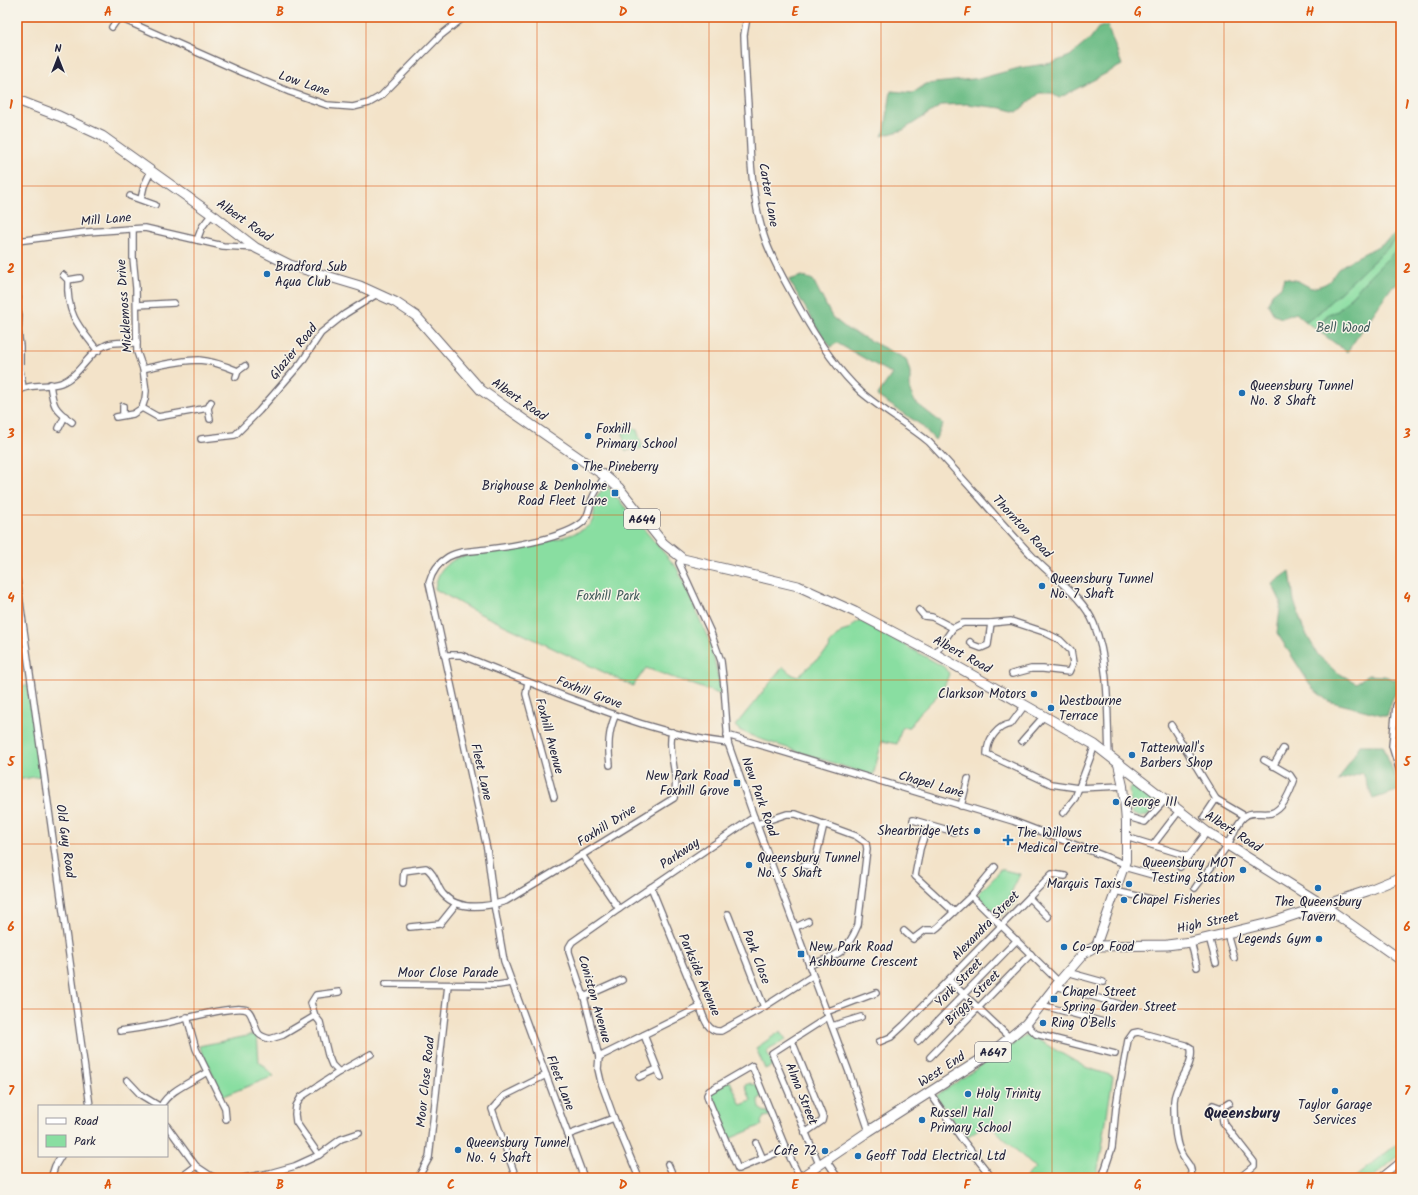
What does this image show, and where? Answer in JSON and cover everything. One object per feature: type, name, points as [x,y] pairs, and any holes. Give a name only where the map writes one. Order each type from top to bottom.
[{"type":"main road","name":"Albert Road","points":[[17,100],[59,116],[102,136],[212,214],[256,248],[290,265],[360,286],[395,302],[416,316],[481,390],[605,476]]},
{"type":"main road","name":"A644","points":[[605,476],[619,488],[663,543],[682,559]]},
{"type":"main road","name":"Albert Road","points":[[682,559],[798,586],[855,612],[935,654],[1095,745],[1207,832],[1323,905]]},
{"type":"main road","name":"High Street","points":[[1096,946],[1167,945],[1191,942],[1274,922],[1367,891],[1401,877]]},
{"type":"main road","name":"A644","points":[[1323,905],[1401,960]]},
{"type":"main road","name":"West End","points":[[800,1178],[869,1131],[991,1053],[1026,1024],[1057,984],[1084,953],[1096,946]]},
{"type":"street","name":"Low Lane","points":[[118,17],[290,92],[327,105],[353,107],[369,103],[381,96],[440,36],[464,17]]},
{"type":"street","points":[[112,27],[118,17]]},
{"type":"street","name":"Carter Lane","points":[[747,17],[744,35],[750,158],[757,211],[764,237],[774,260],[809,325],[830,358],[848,378]]},
{"type":"street","points":[[141,199],[144,186],[151,171]]},
{"type":"street","points":[[130,196],[154,205]]},
{"type":"street","points":[[197,240],[202,227],[212,214]]},
{"type":"street","name":"Mill Lane","points":[[17,242],[87,232],[145,228],[231,247],[256,248]]},
{"type":"street","name":"Micklemoss Drive","points":[[133,229],[133,258],[137,305],[137,343],[146,391],[142,408]]},
{"type":"street","points":[[62,275],[68,280],[80,278]]},
{"type":"street","points":[[68,280],[68,295],[71,311],[78,326],[98,351]]},
{"type":"street","name":"Glazier Road","points":[[201,439],[236,435],[301,363],[321,333],[345,314],[377,294]]},
{"type":"street","points":[[137,305],[174,303]]},
{"type":"street","points":[[17,310],[19,315],[18,331],[20,346],[20,370],[23,387]]},
{"type":"street","points":[[17,392],[23,387],[61,383],[69,379],[106,345],[118,343],[137,343]]},
{"type":"street","points":[[143,369],[165,364],[198,360],[224,365],[238,371]]},
{"type":"street","points":[[236,377],[238,371],[245,366]]},
{"type":"street","name":"Thornton Road","points":[[848,378],[862,392],[911,427],[929,442],[1037,561],[1064,585],[1084,606],[1094,623],[1103,658],[1106,677],[1109,756]]},
{"type":"street","points":[[50,384],[53,402],[59,412],[72,422]]},
{"type":"street","points":[[210,419],[208,408],[211,402]]},
{"type":"street","points":[[123,406],[123,415]]},
{"type":"street","points":[[116,416],[133,414],[142,408],[158,417],[208,408]]},
{"type":"street","points":[[58,428],[65,416]]},
{"type":"street","name":"Fleet Lane","points":[[584,1178],[504,960],[494,904],[487,849],[429,583],[432,573],[439,564],[455,554],[501,548],[524,543],[554,536],[576,527],[584,521],[588,515],[592,497],[605,476]]},
{"type":"street","name":"New Park Road","points":[[682,559],[679,563],[711,633],[720,661],[724,686],[728,743],[869,1131]]},
{"type":"street","name":"Old Guy Road","points":[[17,580],[90,1105]]},
{"type":"street","points":[[919,610],[924,616],[932,617],[953,628]]},
{"type":"street","points":[[935,654],[953,628],[963,623],[1011,621],[1044,632],[1060,640],[1071,651],[1073,662],[1070,674],[1043,669],[1031,669],[1012,674]]},
{"type":"street","points":[[970,642],[981,648],[988,645],[991,623]]},
{"type":"street","name":"Foxhill Grove","points":[[444,655],[461,655],[615,716],[672,732],[711,741],[728,743]]},
{"type":"street","name":"Foxhill Avenue","points":[[528,682],[526,694],[554,797]]},
{"type":"street","points":[[1401,694],[1396,706],[1392,746],[1399,762],[1401,775]]},
{"type":"street","points":[[1025,705],[1011,724],[1004,725],[998,729],[987,746],[987,754],[1051,784],[1078,788],[1123,786]]},
{"type":"street","points":[[610,765],[608,750],[610,729],[615,716]]},
{"type":"street","points":[[1022,741],[1044,716]]},
{"type":"street","points":[[1171,725],[1212,790],[1216,799],[1244,816]]},
{"type":"street","name":"Foxhill Drive","points":[[456,904],[472,906],[494,904],[506,901],[674,798],[677,788],[670,740],[672,732]]},
{"type":"street","name":"Chapel Lane","points":[[727,735],[1013,821],[1125,866],[1167,879]]},
{"type":"street","points":[[1063,813],[1075,798],[1095,745]]},
{"type":"street","points":[[1273,766],[1283,749]]},
{"type":"street","points":[[1194,888],[1227,845],[1244,816],[1255,812],[1271,812],[1279,808],[1290,794],[1294,781],[1290,775],[1264,760]]},
{"type":"street","points":[[1096,946],[1126,861],[1123,786],[1118,764]]},
{"type":"street","points":[[961,806],[968,779]]},
{"type":"street","points":[[1204,817],[1216,799]]},
{"type":"street","points":[[1125,816],[1145,822],[1165,800]]},
{"type":"street","points":[[1153,845],[1179,811]]},
{"type":"street","points":[[757,824],[792,813],[862,839],[866,843],[867,849],[858,925],[854,934],[848,945],[840,952],[831,958],[809,965]]},
{"type":"street","name":"Parkway","points":[[618,909],[754,818]]},
{"type":"street","points":[[913,820],[955,832]]},
{"type":"street","points":[[812,876],[824,824]]},
{"type":"street","points":[[928,825],[920,850],[915,876],[954,912]]},
{"type":"street","points":[[1180,867],[1207,832]]},
{"type":"street","points":[[1126,837],[1188,856]]},
{"type":"street","points":[[582,855],[618,909]]},
{"type":"street","points":[[401,865],[404,871],[403,883]]},
{"type":"street","points":[[804,865],[814,867]]},
{"type":"street","points":[[904,931],[913,940],[925,930],[934,930],[971,896],[995,867]]},
{"type":"street","points":[[404,871],[426,868],[431,872],[443,894],[456,904],[440,924],[410,927]]},
{"type":"street","name":"Alexandra Street","points":[[879,1042],[891,1037],[904,1025],[1052,874],[1065,876]]},
{"type":"street","name":"Parkside Avenue","points":[[651,887],[707,1024],[711,1029],[721,1031],[764,1007],[812,976]]},
{"type":"street","points":[[1115,891],[1155,900]]},
{"type":"street","points":[[971,896],[1031,954],[1057,984],[1119,1004]]},
{"type":"street","points":[[1029,898],[1048,917]]},
{"type":"street","name":"Coniston Avenue","points":[[618,909],[572,942],[569,947],[569,952],[584,997],[599,1057],[598,1069],[601,1082],[639,1178]]},
{"type":"street","name":"Park Close","points":[[728,914],[764,1007]]},
{"type":"street","points":[[796,927],[808,921]]},
{"type":"street","points":[[1227,933],[1234,958]]},
{"type":"street","points":[[1209,937],[1216,964]]},
{"type":"street","name":"York Street","points":[[918,1041],[1017,940]]},
{"type":"street","points":[[1191,942],[1197,967]]},
{"type":"street","name":"Briggs Street","points":[[930,1057],[1031,954]]},
{"type":"street","points":[[1067,972],[1103,982]]},
{"type":"street","points":[[584,997],[622,980]]},
{"type":"street","points":[[949,980],[1010,1038]]},
{"type":"street","name":"Moor Close Parade","points":[[385,984],[498,985],[511,982]]},
{"type":"street","name":"Moor Close Road","points":[[418,1178],[429,1158],[448,985]]},
{"type":"street","points":[[339,992],[316,995],[311,1003],[315,1016],[320,1022],[332,1065],[339,1072]]},
{"type":"street","points":[[805,1133],[822,1121],[823,1118],[792,1041],[827,1015],[876,993]]},
{"type":"street","points":[[1041,1005],[1111,1024]]},
{"type":"street","points":[[599,1057],[700,1007]]},
{"type":"street","points":[[120,1031],[163,1024],[187,1017],[234,1009],[246,1009],[251,1012],[254,1025],[260,1035],[270,1039],[283,1035],[315,1016]]},
{"type":"street","points":[[832,1026],[861,1016]]},
{"type":"street","points":[[187,1017],[196,1049],[225,1108],[226,1119]]},
{"type":"street","points":[[1026,1024],[1036,1034],[1115,1054]]},
{"type":"street","points":[[1102,1178],[1112,1148],[1116,1107],[1128,1040],[1134,1033],[1138,1032],[1186,1045],[1191,1048],[1192,1055],[1190,1062],[1178,1085],[1174,1099],[1174,1120],[1177,1140],[1181,1153],[1192,1171],[1191,1178]]},
{"type":"street","points":[[644,1035],[661,1078]]},
{"type":"street","name":"Alma Street","points":[[792,1041],[772,1053],[805,1133],[822,1162],[838,1178]]},
{"type":"street","points":[[319,1155],[296,1122],[296,1106],[301,1097],[339,1072],[371,1054]]},
{"type":"street","points":[[786,1149],[738,1168],[707,1096],[709,1091],[752,1066],[786,1149],[800,1178]]},
{"type":"street","points":[[639,1076],[657,1069]]},
{"type":"street","points":[[161,1105],[164,1100],[174,1092],[207,1072]]},
{"type":"street","points":[[516,1178],[492,1109],[504,1096],[546,1075]]},
{"type":"street","points":[[127,1080],[141,1095],[158,1105]]},
{"type":"street","points":[[930,1093],[961,1138],[992,1178]]},
{"type":"street","points":[[1221,1108],[1229,1103]]},
{"type":"street","points":[[1213,1105],[1221,1108]]},
{"type":"street","points":[[1221,1108],[1223,1122],[1254,1162],[1254,1166],[1243,1175],[1242,1178]]},
{"type":"street","points":[[568,1134],[614,1118]]},
{"type":"street","points":[[168,1127],[196,1166],[211,1176],[217,1178]]},
{"type":"street","points":[[244,1178],[270,1173],[294,1166],[319,1155],[341,1139],[359,1133]]},
{"type":"street","points":[[756,1144],[763,1159]]},
{"type":"street","points":[[51,1178],[55,1166],[60,1157]]},
{"type":"street","points":[[1380,1178],[1401,1160]]},
{"type":"street","points":[[668,1164],[674,1178]]},
{"type":"street","points":[[180,1178],[196,1166]]},
{"type":"green space","points":[[1107,25],[1122,65],[1059,98],[1051,93],[1040,93],[1017,112],[1002,108],[967,104],[942,105],[903,130],[882,136],[885,130],[891,91],[913,93],[926,84],[982,78],[1019,68],[1052,63],[1070,56],[1090,39],[1098,28]]},
{"type":"green space","points":[[1401,228],[1401,235],[1314,317],[1305,321],[1296,313],[1282,318],[1274,315],[1268,304],[1272,294],[1281,287],[1284,278],[1298,281],[1311,288],[1323,285],[1330,280],[1342,266],[1381,245],[1395,235]]},
{"type":"green space","points":[[1401,235],[1401,245],[1338,311],[1328,314],[1317,330],[1305,321],[1314,317]]},
{"type":"green space","name":"Bell Wood","points":[[1401,245],[1401,282],[1391,288],[1347,352],[1317,330],[1328,314],[1338,311]]},
{"type":"green space","points":[[802,276],[813,280],[832,317],[847,329],[906,359],[910,372],[910,391],[915,402],[943,424],[935,440],[921,425],[877,396],[892,374],[837,343],[831,347],[819,331],[789,280]]},
{"type":"green space","points":[[626,424],[637,430],[643,448],[625,451],[622,426]]},
{"type":"green space","name":"Foxhill Park","points":[[606,485],[677,568],[711,645],[722,695],[646,668],[633,686],[470,609],[435,589],[439,573],[448,563],[459,557],[550,541],[583,529],[593,520],[595,503],[599,494]]},
{"type":"green space","points":[[1290,571],[1294,601],[1303,628],[1318,655],[1335,671],[1356,683],[1368,675],[1385,676],[1401,682],[1392,700],[1387,716],[1328,701],[1313,689],[1277,633],[1281,602],[1272,584]]},
{"type":"green space","points":[[859,620],[946,668],[949,674],[943,690],[918,715],[910,727],[902,727],[897,744],[882,741],[873,776],[757,738],[739,730],[735,726],[783,667],[797,677],[829,649],[830,643],[841,632],[848,630]]},
{"type":"green space","points":[[28,685],[40,776],[17,780],[17,687]]},
{"type":"green space","points":[[1360,745],[1383,745],[1400,790],[1373,799],[1363,773],[1338,781]]},
{"type":"green space","points":[[1141,786],[1157,801],[1148,816],[1140,817],[1132,814],[1129,790],[1131,787]]},
{"type":"green space","points":[[1000,869],[1020,874],[1010,895],[1013,895],[1013,899],[1017,902],[1001,916],[997,915],[979,897],[979,893],[996,876]]},
{"type":"green space","points":[[781,1031],[786,1040],[770,1048],[767,1052],[773,1065],[765,1069],[756,1048]]},
{"type":"green space","points":[[257,1034],[259,1062],[274,1076],[223,1096],[199,1046]]},
{"type":"green space","points":[[1028,1034],[1085,1067],[1113,1076],[1096,1178],[1025,1178],[1035,1168],[988,1123],[965,1138],[936,1096]]},
{"type":"green space","points":[[730,1081],[741,1105],[751,1101],[745,1085],[751,1083],[752,1085],[757,1084],[762,1097],[758,1099],[760,1108],[765,1112],[768,1112],[770,1116],[764,1117],[761,1122],[762,1125],[729,1139],[710,1098],[715,1090]]},
{"type":"green space","points":[[1401,1141],[1401,1154],[1372,1178],[1354,1178]]},
{"type":"place","name":"Bradford Sub Aqua Club","points":[[267,274]]},
{"type":"place","name":"Queensbury Tunnel No. 8 Shaft","points":[[1242,393]]},
{"type":"place","name":"Foxhill Primary School","points":[[588,436]]},
{"type":"place","name":"The Pineberry","points":[[575,467]]},
{"type":"place","name":"Brighouse & Denholme Road Fleet Lane","points":[[615,493]]},
{"type":"place","name":"Queensbury Tunnel No. 7 Shaft","points":[[1042,586]]},
{"type":"place","name":"Clarkson Motors","points":[[1034,694]]},
{"type":"place","name":"Westbourne Terrace","points":[[1051,708]]},
{"type":"place","name":"Tattenwall's Barbers Shop","points":[[1132,755]]},
{"type":"place","name":"New Park Road Foxhill Grove","points":[[737,783]]},
{"type":"place","name":"George III","points":[[1116,802]]},
{"type":"place","name":"Shearbridge Vets","points":[[977,831]]},
{"type":"place","name":"The Willows Medical Centre","points":[[1008,840]]},
{"type":"place","name":"Queensbury Tunnel No. 5 Shaft","points":[[749,865]]},
{"type":"place","name":"Queensbury MOT Testing Station","points":[[1243,870]]},
{"type":"place","name":"Marquis Taxis","points":[[1129,884]]},
{"type":"place","name":"The Queensbury Tavern","points":[[1318,888]]},
{"type":"place","name":"Chapel Fisheries","points":[[1124,900]]},
{"type":"place","name":"Legends Gym","points":[[1319,939]]},
{"type":"place","name":"Co-op Food","points":[[1064,947]]},
{"type":"place","name":"New Park Road Ashbourne Crescent","points":[[801,954]]},
{"type":"place","name":"Chapel Street Spring Garden Street","points":[[1054,999]]},
{"type":"place","name":"Ring O'Bells","points":[[1043,1023]]},
{"type":"place","name":"Taylor Garage Services","points":[[1335,1091]]},
{"type":"place","name":"Holy Trinity","points":[[968,1094]]},
{"type":"place","name":"Russell Hall Primary School","points":[[922,1120]]},
{"type":"place","name":"Queensbury Tunnel No. 4 Shaft","points":[[458,1150]]},
{"type":"place","name":"Cafe 72","points":[[825,1151]]},
{"type":"place","name":"Geoff Todd Electrical Ltd","points":[[858,1156]]},
{"type":"district","name":"Queensbury","points":[[1242,1114]]}]
